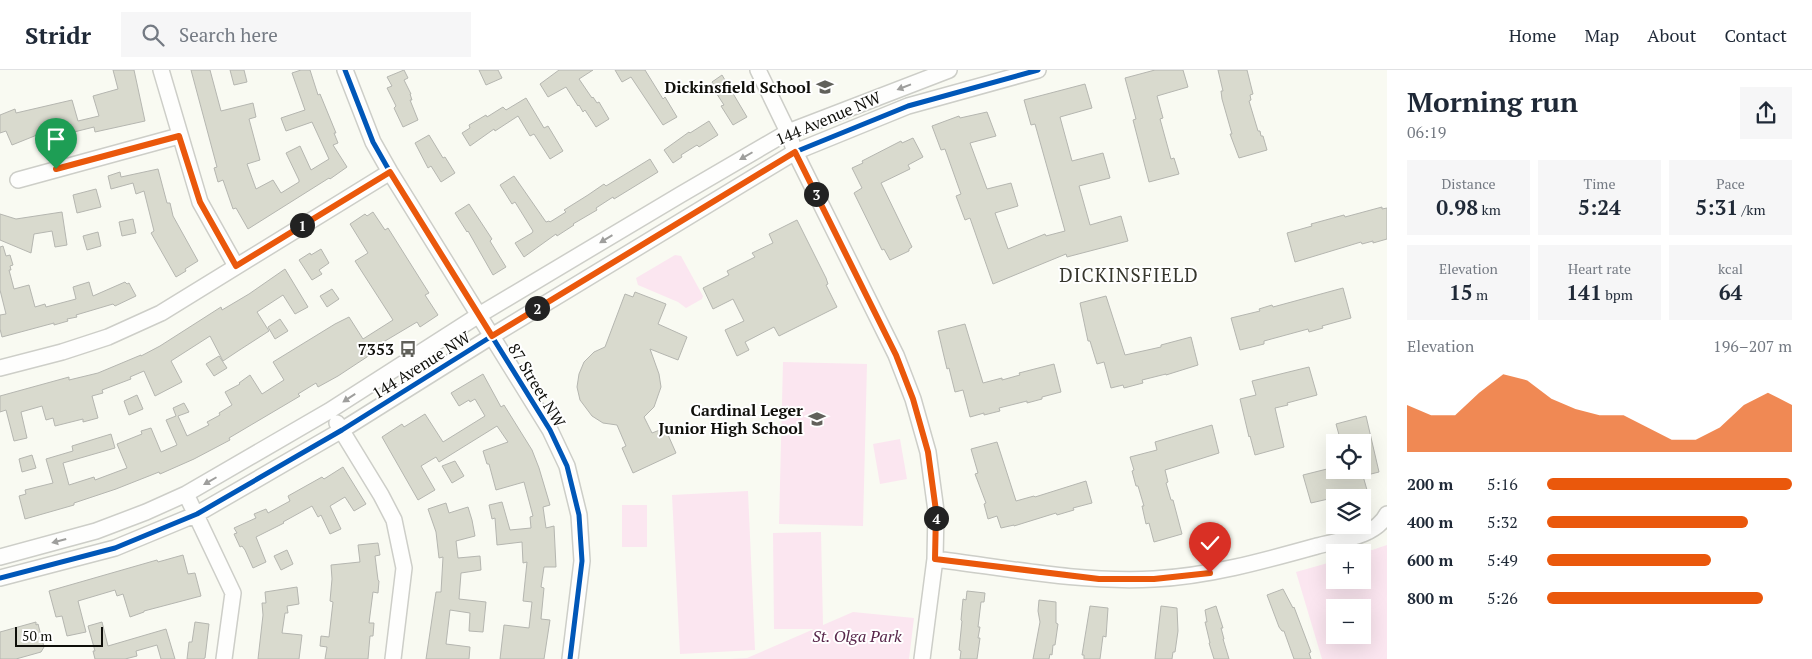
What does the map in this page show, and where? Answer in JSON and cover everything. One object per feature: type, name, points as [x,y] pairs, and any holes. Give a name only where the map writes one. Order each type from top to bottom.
[{"type":"street","points":[[161,70],[200,202],[236,266]]},
{"type":"street","name":"87 Street NW","points":[[345,70],[373,142],[550,430],[567,466],[579,515],[582,561],[570,659]]},
{"type":"street","points":[[758,70],[788,132],[795,152],[896,355],[913,399],[929,460],[936,511],[935,559],[922,659]]},
{"type":"street","name":"144 Avenue NW","points":[[0,557],[96,531],[186,494],[330,410],[479,315],[680,194],[788,132],[950,70]]},
{"type":"street","name":"144 Avenue NW","points":[[0,578],[115,548],[197,514],[342,430],[492,336],[795,152],[908,106],[1038,70]]},
{"type":"street","points":[[18,180],[179,136]]},
{"type":"street","points":[[0,368],[62,352],[108,337],[161,312],[390,172]]},
{"type":"street","points":[[330,410],[394,520],[404,568],[393,659]]},
{"type":"street","points":[[186,494],[233,593],[224,659]]},
{"type":"street","points":[[935,559],[1099,579],[1130,580],[1182,577],[1241,566],[1364,534],[1385,518]]},
{"type":"green space","points":[[675,255],[681,256],[703,296],[702,299],[686,308],[678,302],[638,285],[636,278]]},
{"type":"green space","points":[[783,362],[867,364],[863,526],[779,524]]},
{"type":"green space","points":[[900,439],[907,479],[880,484],[873,444]]},
{"type":"green space","points":[[748,491],[755,650],[680,654],[672,495]]},
{"type":"green space","points":[[622,505],[647,505],[647,547],[622,547]]},
{"type":"green space","name":"St. Olga Park","points":[[821,532],[823,625],[853,612],[914,618],[909,659],[730,659],[747,658],[814,629],[774,629],[773,533]]},
{"type":"green space","points":[[1387,545],[1387,659],[1322,659],[1296,572],[1326,564],[1326,589],[1371,589],[1371,550]]},
{"type":"building","points":[[113,70],[134,70],[145,121],[95,132],[94,127],[38,141],[37,135],[12,145],[6,131],[0,133],[0,115],[15,109],[16,113],[72,100],[78,121],[99,116],[93,96],[118,89]]},
{"type":"building","points":[[191,70],[210,70],[221,111],[253,103],[256,117],[249,119],[260,160],[247,164],[256,189],[273,180],[281,193],[299,182],[286,153],[300,146],[311,170],[329,159],[312,122],[286,131],[281,118],[305,110],[292,73],[301,70],[310,70],[318,95],[320,94],[336,133],[334,133],[338,143],[333,145],[347,167],[248,229],[236,208],[233,209],[223,180],[218,182],[214,168],[217,167]]},
{"type":"building","points":[[230,70],[244,70],[247,82],[234,85]]},
{"type":"building","points":[[404,70],[408,78],[404,80],[411,94],[412,100],[410,100],[418,120],[403,127],[387,88],[392,86],[387,77]]},
{"type":"building","points":[[479,70],[498,70],[502,78],[486,85]]},
{"type":"building","points":[[559,70],[593,70],[579,79],[592,98],[597,103],[599,102],[609,119],[596,127],[585,110],[583,112],[578,106],[566,87],[548,97],[540,84]]},
{"type":"building","points":[[615,70],[645,70],[677,117],[663,125],[631,77],[622,82]]},
{"type":"building","points":[[1155,70],[1183,70],[1188,87],[1157,96],[1163,118],[1160,119],[1171,159],[1174,158],[1179,174],[1149,182],[1133,120],[1136,119],[1125,78]]},
{"type":"building","points":[[1218,70],[1247,70],[1253,94],[1250,95],[1251,100],[1249,101],[1258,131],[1263,136],[1267,150],[1239,158],[1230,134],[1232,134],[1222,99],[1221,91],[1223,91]]},
{"type":"building","points":[[722,75],[747,117],[733,125],[721,106],[724,105],[713,88],[715,87],[712,82]]},
{"type":"building","points":[[1085,84],[1092,108],[1060,117],[1072,161],[1103,153],[1110,178],[1079,186],[1090,225],[1121,216],[1128,241],[1067,257],[1066,254],[993,284],[970,218],[965,220],[956,196],[961,194],[945,149],[941,150],[932,126],[959,116],[960,118],[987,112],[996,136],[970,143],[987,189],[1011,183],[1018,206],[995,213],[1008,249],[1045,234],[1046,236],[1065,231],[1035,124],[1031,125],[1024,100]]},
{"type":"building","points":[[526,98],[544,128],[548,126],[563,151],[550,159],[534,134],[530,136],[518,116],[495,131],[494,129],[470,146],[462,133],[470,128],[469,125],[503,107],[506,110]]},
{"type":"building","points":[[709,121],[718,135],[699,147],[697,145],[681,155],[682,157],[673,163],[664,150],[689,132]]},
{"type":"building","points":[[429,135],[455,173],[441,182],[431,166],[428,168],[415,143]]},
{"type":"building","points":[[913,138],[923,157],[908,165],[910,169],[881,183],[912,247],[909,251],[890,260],[884,249],[882,250],[854,193],[862,188],[852,168],[901,141],[902,143]]},
{"type":"building","points":[[650,159],[658,172],[614,199],[613,197],[596,208],[597,210],[557,236],[556,234],[524,257],[515,243],[533,231],[515,202],[512,204],[500,185],[514,176],[546,222],[550,222],[566,212],[564,210],[604,184],[606,186]]},
{"type":"building","points":[[158,169],[167,203],[170,203],[173,216],[198,261],[176,277],[151,233],[154,231],[144,191],[136,194],[133,183],[111,189],[108,176],[120,172],[121,177]]},
{"type":"building","points":[[96,189],[101,207],[77,213],[73,195]]},
{"type":"building","points":[[469,204],[492,239],[490,241],[506,267],[493,275],[468,231],[455,213]]},
{"type":"building","points":[[1382,207],[1382,209],[1387,208],[1387,239],[1373,243],[1373,241],[1362,244],[1361,242],[1295,262],[1287,233],[1312,226],[1311,224]]},
{"type":"building","points":[[62,212],[67,245],[55,247],[52,231],[34,234],[31,253],[0,240],[0,214],[16,219]]},
{"type":"building","points":[[373,212],[385,230],[388,228],[429,293],[425,295],[438,315],[420,327],[417,322],[380,344],[382,347],[338,376],[318,387],[316,383],[298,394],[300,396],[229,438],[230,440],[194,459],[160,474],[159,472],[74,503],[74,505],[25,519],[19,496],[26,494],[25,490],[53,483],[46,459],[73,451],[72,446],[111,434],[115,448],[63,463],[69,485],[94,477],[95,480],[127,468],[117,444],[142,434],[141,431],[151,428],[161,452],[177,445],[166,420],[176,416],[173,408],[184,403],[189,412],[178,416],[187,436],[209,425],[207,422],[220,415],[219,413],[232,405],[225,392],[240,384],[250,375],[262,394],[284,380],[273,362],[335,324],[349,317],[363,339],[393,320],[355,261],[368,253],[350,224],[365,214],[367,216]]},
{"type":"building","points":[[133,219],[136,233],[122,236],[119,222]]},
{"type":"building","points":[[797,220],[826,278],[828,284],[826,285],[837,307],[779,336],[774,327],[745,342],[749,350],[737,356],[725,330],[744,321],[733,299],[713,309],[703,288],[729,275],[727,271],[755,257],[752,253],[773,243],[769,234]]},
{"type":"building","points":[[98,232],[101,246],[87,250],[83,236]]},
{"type":"building","points":[[3,246],[6,256],[10,255],[13,265],[10,266],[11,270],[9,270],[14,289],[29,285],[35,307],[45,304],[46,307],[76,299],[73,287],[89,282],[93,296],[125,282],[129,283],[136,296],[115,306],[113,304],[76,315],[77,317],[67,319],[68,321],[2,337],[0,315],[6,314],[0,290],[0,247]]},
{"type":"building","points":[[321,249],[329,263],[319,270],[322,274],[312,280],[299,260]]},
{"type":"building","points":[[285,269],[308,307],[295,314],[283,295],[257,312],[269,331],[223,361],[210,336],[171,361],[182,382],[155,396],[144,371],[130,377],[131,379],[102,390],[103,393],[92,396],[98,418],[83,422],[83,419],[55,426],[53,418],[46,420],[42,406],[21,412],[27,438],[14,441],[6,410],[0,412],[0,396],[69,377],[69,380],[98,373],[141,356],[221,307],[222,310],[249,294]]},
{"type":"building","points":[[1343,288],[1351,318],[1322,326],[1323,328],[1309,332],[1308,329],[1264,341],[1264,344],[1240,350],[1231,318],[1260,311],[1259,309],[1272,305],[1273,307]]},
{"type":"building","points":[[332,289],[339,299],[327,307],[320,296]]},
{"type":"building","points":[[635,292],[666,304],[658,324],[687,337],[678,360],[650,349],[659,374],[661,387],[654,407],[644,417],[652,433],[665,428],[676,453],[633,473],[622,448],[626,446],[617,425],[603,423],[592,416],[580,400],[577,387],[579,374],[584,362],[594,352],[605,347],[625,294],[633,297]]},
{"type":"building","points":[[1106,296],[1125,355],[1161,347],[1161,345],[1191,337],[1198,365],[1142,380],[1143,383],[1124,388],[1123,385],[1111,388],[1104,362],[1097,364],[1090,341],[1088,341],[1080,303]]},
{"type":"building","points":[[280,319],[288,331],[275,339],[268,327]]},
{"type":"building","points":[[965,324],[983,383],[1002,378],[1002,380],[1020,375],[1019,373],[1054,364],[1061,392],[1027,403],[1027,401],[999,408],[1000,411],[970,417],[963,390],[955,392],[949,368],[947,369],[938,331]]},
{"type":"building","points":[[219,356],[227,368],[214,376],[206,364]]},
{"type":"building","points":[[1309,367],[1317,395],[1275,408],[1284,447],[1255,455],[1240,399],[1256,395],[1252,381]]},
{"type":"building","points":[[483,374],[501,407],[504,405],[532,450],[550,505],[543,507],[546,528],[554,526],[556,567],[544,567],[541,587],[544,588],[541,619],[550,620],[544,659],[500,659],[504,625],[529,628],[532,602],[523,601],[527,562],[523,563],[522,542],[497,545],[495,518],[492,519],[489,505],[502,502],[510,530],[531,528],[530,517],[533,516],[524,482],[496,490],[489,464],[487,464],[483,451],[508,442],[497,426],[439,462],[436,457],[421,466],[435,490],[418,500],[382,437],[402,424],[404,427],[425,414],[443,442],[485,416],[475,399],[459,406],[451,393]]},
{"type":"building","points":[[137,395],[143,409],[129,415],[124,401]]},
{"type":"building","points":[[1366,416],[1370,434],[1339,434],[1336,424]]},
{"type":"building","points":[[1212,425],[1219,453],[1165,470],[1168,482],[1166,483],[1171,500],[1173,500],[1182,534],[1154,542],[1149,523],[1146,524],[1142,506],[1144,506],[1138,486],[1136,486],[1130,457],[1157,450],[1155,442]]},
{"type":"building","points":[[1371,438],[1379,472],[1371,474]]},
{"type":"building","points":[[997,442],[1016,501],[1086,481],[1092,503],[1057,515],[1056,513],[1001,528],[997,516],[988,519],[984,504],[986,503],[975,474],[978,473],[971,449]]},
{"type":"building","points":[[32,455],[36,468],[22,472],[19,459]]},
{"type":"building","points":[[455,461],[464,476],[452,483],[442,466]]},
{"type":"building","points":[[343,467],[366,504],[354,511],[345,497],[330,506],[341,529],[330,534],[321,515],[318,517],[312,506],[256,537],[266,562],[253,568],[245,550],[242,546],[240,547],[234,534],[237,533],[234,528],[256,518],[254,514],[266,509],[268,513],[290,501],[288,496],[322,477],[324,479]]},
{"type":"building","points":[[1326,469],[1326,479],[1364,479],[1367,489],[1326,489],[1326,500],[1311,503],[1303,475]]},
{"type":"building","points":[[446,503],[449,513],[468,507],[472,520],[475,536],[456,541],[458,558],[480,556],[481,570],[461,573],[459,599],[486,602],[483,632],[469,631],[470,613],[450,610],[446,644],[470,647],[469,659],[426,659],[436,592],[441,592],[443,557],[439,558],[436,532],[428,509]]},
{"type":"building","points":[[378,543],[380,555],[375,556],[379,581],[378,593],[373,592],[369,623],[374,623],[373,636],[370,636],[368,659],[325,659],[327,647],[320,646],[321,636],[329,637],[333,602],[330,601],[331,565],[360,562],[358,545]]},
{"type":"building","points":[[287,550],[293,564],[281,570],[274,556]]},
{"type":"building","points":[[183,555],[188,574],[195,573],[201,596],[144,611],[130,617],[123,594],[117,596],[115,590],[78,601],[86,632],[67,636],[62,616],[56,617],[49,591],[157,560],[158,562]]},
{"type":"building","points":[[297,587],[299,604],[287,606],[288,613],[285,613],[282,633],[302,635],[299,659],[258,659],[263,615],[262,603],[266,603],[265,592]]},
{"type":"building","points":[[1283,589],[1294,607],[1311,652],[1309,653],[1311,659],[1294,659],[1284,631],[1279,627],[1267,595]]},
{"type":"building","points":[[967,591],[985,593],[984,602],[981,602],[978,627],[980,627],[978,638],[980,638],[977,659],[960,659],[963,599],[966,600]]},
{"type":"building","points":[[1039,600],[1056,602],[1056,623],[1058,624],[1055,645],[1053,645],[1052,655],[1050,654],[1049,659],[1033,659],[1040,622]]},
{"type":"building","points":[[1090,606],[1108,608],[1106,637],[1103,636],[1100,659],[1084,659],[1084,655],[1082,655]]},
{"type":"building","points":[[1161,606],[1177,608],[1178,631],[1172,659],[1155,659]]},
{"type":"building","points":[[1216,606],[1223,628],[1221,628],[1223,639],[1229,659],[1214,659],[1209,643],[1205,610]]},
{"type":"building","points":[[36,622],[44,647],[41,652],[16,659],[0,659],[0,632]]},
{"type":"building","points":[[102,622],[108,646],[166,629],[175,659],[161,659],[157,645],[136,651],[137,656],[125,659],[95,659],[93,651],[95,651],[88,626]]},
{"type":"building","points":[[195,622],[209,624],[205,658],[187,659],[189,642],[192,642]]},
{"type":"cycle path","points":[[345,70],[373,142],[550,430],[567,466],[579,515],[582,561],[570,659]]},
{"type":"cycle path","points":[[0,578],[115,548],[197,514],[342,430],[492,336],[795,152],[908,106],[1038,70]]},
{"type":"place","name":"Dickinsfield School","points":[[825,87]]},
{"type":"place","name":"7353","points":[[408,349]]},
{"type":"place","name":"Cardinal Leger Junior High School","points":[[817,419]]},
{"type":"district","name":"DICKINSFIELD","points":[[1129,274]]},
{"type":"route","points":[[56,169],[179,136],[200,202],[236,266],[390,172],[492,336],[795,152],[896,355],[913,399],[928,452],[936,511],[935,559],[1070,577],[1099,579],[1154,579],[1210,573]]}]
